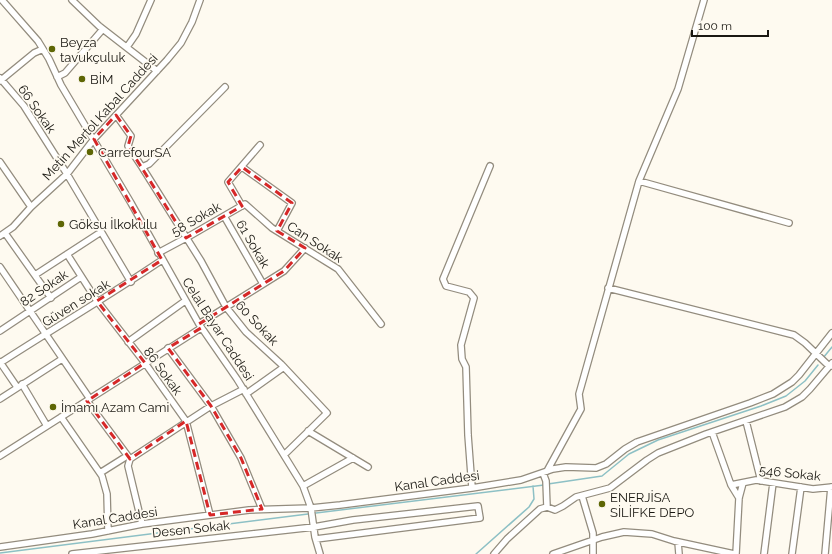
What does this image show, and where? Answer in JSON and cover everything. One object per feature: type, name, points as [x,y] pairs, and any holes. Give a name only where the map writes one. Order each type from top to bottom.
[{"type":"street","name":"Celal Bayar Caddesi","points":[[2,0],[43,49],[60,85],[94,139],[200,326],[245,392],[303,486],[311,508],[320,554]]},
{"type":"street","points":[[72,0],[103,29],[157,70]]},
{"type":"street","points":[[127,47],[136,34],[151,0]]},
{"type":"street","name":"Metin Mertol Kabal Caddesi","points":[[2,234],[13,227],[31,207],[67,174],[94,139],[180,43],[192,22],[200,0]]},
{"type":"street","points":[[547,506],[545,472],[581,409],[579,394],[608,288],[640,181],[678,89],[704,0]]},
{"type":"street","points":[[57,77],[65,73],[103,29]]},
{"type":"street","points":[[0,80],[34,54],[43,49]]},
{"type":"street","name":"66 Sokak","points":[[0,80],[24,106],[67,174],[131,282]]},
{"type":"street","points":[[142,167],[149,164],[225,87]]},
{"type":"street","name":"60 Sokak","points":[[116,115],[131,136],[128,146],[186,238],[226,307],[246,332],[284,367],[327,413],[308,430]]},
{"type":"street","points":[[260,145],[242,167],[292,203],[276,231]]},
{"type":"street","points":[[0,162],[31,207]]},
{"type":"street","points":[[472,488],[467,413],[466,367],[462,359],[461,345],[474,298],[469,292],[446,286],[443,279],[490,166]]},
{"type":"street","name":"Can Sokak","points":[[242,167],[228,182],[243,205],[276,231],[338,269],[381,324]]},
{"type":"street","points":[[640,181],[789,223]]},
{"type":"street","name":"58 Sokak","points":[[158,253],[243,205]]},
{"type":"street","name":"61 Sokak","points":[[224,216],[263,284]]},
{"type":"street","points":[[35,275],[101,232]]},
{"type":"street","points":[[2,234],[35,275],[51,298]]},
{"type":"street","points":[[0,456],[89,400],[168,348],[226,307],[284,271],[305,248]]},
{"type":"street","name":"86 Sokak","points":[[67,254],[97,301],[145,363],[186,421],[210,515]]},
{"type":"street","name":"Güven sokak","points":[[0,363],[97,301],[131,282],[162,260]]},
{"type":"street","points":[[0,267],[128,457],[128,466],[142,524]]},
{"type":"street","name":"82 Sokak","points":[[0,331],[81,277]]},
{"type":"street","points":[[490,554],[540,509],[547,506],[556,510],[576,497],[610,488],[658,453],[712,432],[785,407],[802,397],[831,365],[815,353],[806,343],[794,335],[608,288]]},
{"type":"street","points":[[128,342],[186,301]]},
{"type":"street","name":"Kanal Caddesi","points":[[1,547],[108,531],[142,524],[210,515],[262,509],[311,508],[472,488],[521,480],[566,467],[586,469],[596,468],[606,464],[625,449],[637,442],[773,394],[792,382],[799,375],[832,333]]},
{"type":"street","points":[[168,348],[211,406],[241,458],[262,509]]},
{"type":"street","points":[[0,399],[62,359]]},
{"type":"street","points":[[0,363],[20,385],[47,426]]},
{"type":"street","points":[[100,473],[211,406],[245,392],[284,367]]},
{"type":"street","points":[[61,417],[102,476],[107,494],[108,531]]},
{"type":"street","points":[[746,421],[761,481]]},
{"type":"street","points":[[284,455],[308,430],[368,467]]},
{"type":"street","points":[[712,432],[731,485],[739,498]]},
{"type":"street","points":[[303,486],[353,458]]},
{"type":"street","name":"546 Sokak","points":[[731,485],[756,480],[813,489],[831,487]]},
{"type":"street","points":[[554,554],[615,533],[624,532],[652,534],[678,542],[735,554],[739,498],[743,483]]},
{"type":"street","points":[[764,554],[773,483]]},
{"type":"street","points":[[792,554],[801,487]]},
{"type":"street","points":[[825,554],[831,487]]},
{"type":"street","points":[[582,496],[592,528],[593,554]]},
{"type":"street","name":"Desen Sokak","points":[[72,554],[314,527],[353,520],[478,506],[480,518],[316,539]]},
{"type":"street","points":[[494,554],[507,539]]},
{"type":"street","points":[[678,542],[679,554]]},
{"type":"highlighted area","points":[[116,115],[131,136],[128,146],[186,238],[242,206],[228,182],[242,167],[292,203],[277,231],[305,248],[284,271],[199,324],[201,328],[168,348],[211,406],[241,458],[262,509],[210,515],[186,421],[130,459],[87,401],[145,363],[97,301],[162,260],[94,139]]},
{"type":"waterway","points":[[823,358],[832,347]]},
{"type":"waterway","points":[[548,484],[602,476],[629,454],[658,440],[761,406],[786,396],[805,381],[818,365]]},
{"type":"waterway","points":[[316,513],[544,485]]},
{"type":"waterway","points":[[476,554],[529,507],[534,499],[533,486]]},
{"type":"waterway","points":[[0,553],[308,514]]},
{"type":"place","name":"Beyza tavukçuluk","points":[[52,49]]},
{"type":"place","name":"BİM","points":[[82,79]]},
{"type":"place","name":"CarrefourSA","points":[[90,152]]},
{"type":"place","name":"Göksu İlkokulu","points":[[61,224]]},
{"type":"place","name":"İmamı Azam Cami","points":[[53,407]]},
{"type":"place","name":"ENERJİSA SİLİFKE DEPO","points":[[602,504]]}]
